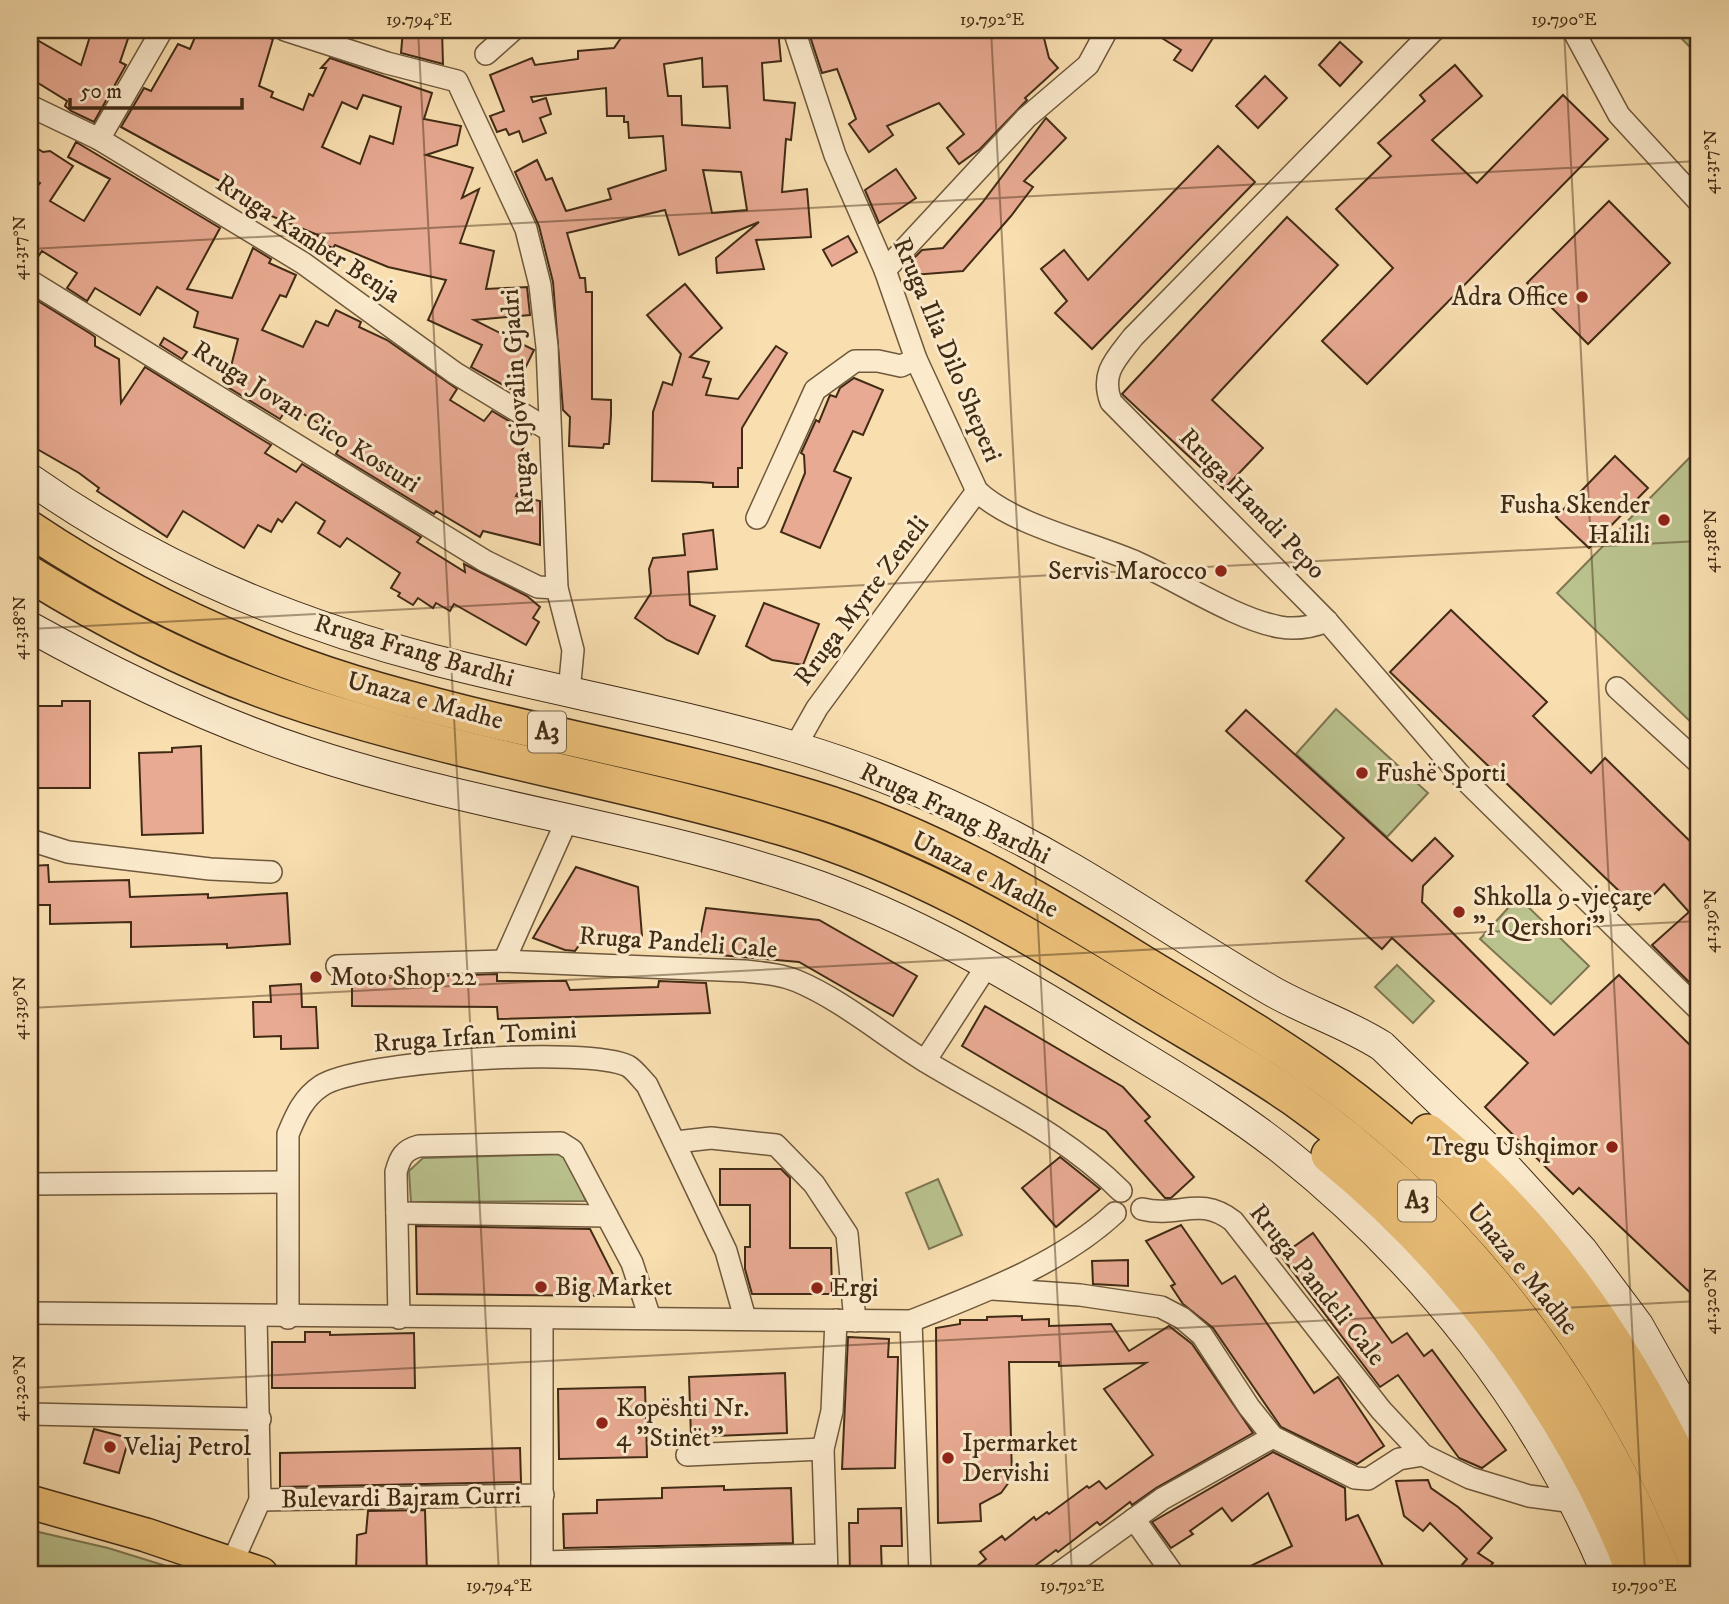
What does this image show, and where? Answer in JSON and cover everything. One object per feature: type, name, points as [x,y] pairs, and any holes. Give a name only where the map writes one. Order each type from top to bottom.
[{"type":"highway","name":"Unaza e Madhe","points":[[30,529],[133,593],[251,646],[349,681],[413,700],[811,798],[857,813],[951,853],[1072,919],[1330,1082],[1400,1137],[1472,1206],[1540,1284],[1604,1375],[1654,1464],[1699,1568]]},
{"type":"highway","name":"Unaza e Madhe","points":[[30,574],[83,607],[143,638],[209,668],[306,705],[431,741],[789,829],[916,878],[977,906],[1047,946],[1294,1099],[1397,1181],[1499,1290],[1564,1381],[1619,1474],[1664,1574]]},
{"type":"highway","points":[[1072,919],[1122,930],[1313,1046],[1362,1080],[1474,1172],[1552,1257],[1604,1326],[1651,1400],[1699,1500]]},
{"type":"highway","points":[[1047,946],[1070,980],[1130,1015],[1294,1126],[1338,1162],[1418,1239],[1483,1313],[1554,1413],[1599,1491],[1635,1574]]},
{"type":"main road","name":"Rruga Frang Bardhi","points":[[30,479],[104,527],[164,560],[279,611],[430,659],[796,747],[882,777],[1018,838],[1273,992],[1356,1029],[1382,1046],[1500,1160],[1582,1250],[1638,1325],[1699,1433]]},
{"type":"main road","points":[[30,627],[124,679],[266,738],[377,773],[785,874],[886,913],[988,964],[1217,1104],[1284,1152],[1341,1201],[1409,1268],[1466,1333],[1535,1431],[1574,1502],[1607,1574]]},
{"type":"main road","name":"Bulevardi Bajram Curri","points":[[30,1502],[101,1521],[247,1569]]},
{"type":"street","points":[[99,139],[162,30]]},
{"type":"street","name":"Rruga Gjovalin Gjadri","points":[[285,30],[387,63],[457,81],[526,229],[540,285],[547,347],[557,588],[573,650],[569,692]]},
{"type":"street","points":[[486,54],[513,30]]},
{"type":"street","name":"Rruga Ilia Dilo Sheperi","points":[[794,30],[811,90],[884,270],[916,359],[977,491],[988,501],[1014,514],[1136,562],[1260,621],[1300,628],[1327,621]]},
{"type":"street","points":[[884,270],[1018,126],[1088,65],[1107,30]]},
{"type":"street","name":"Rruga Hamdi Pepo","points":[[1434,30],[1150,318],[1108,369],[1106,387],[1111,402],[1327,621],[1461,776],[1699,1010]]},
{"type":"street","points":[[1573,30],[1619,115],[1699,202]]},
{"type":"street","name":"Rruga Kamber Benja","points":[[30,106],[99,139],[303,263],[455,373],[549,430]]},
{"type":"street","name":"Rruga Jovan Cico Kosturi","points":[[30,282],[485,561],[538,587],[557,588]]},
{"type":"street","points":[[757,518],[816,390],[855,361],[878,361],[901,366],[916,359]]},
{"type":"street","name":"Rruga Myrte Zeneli","points":[[796,747],[817,708],[977,491]]},
{"type":"street","points":[[1617,688],[1699,763]]},
{"type":"street","points":[[504,961],[567,820]]},
{"type":"street","points":[[30,840],[68,852],[210,869],[271,872]]},
{"type":"street","name":"Rruga Pandeli Cale","points":[[337,966],[504,961],[776,975],[797,982],[838,1004],[925,1061],[1074,1148],[1121,1191]]},
{"type":"street","points":[[925,1061],[988,964]]},
{"type":"street","name":"Rruga Irfan Tomini","points":[[288,1318],[288,1134],[296,1114],[309,1096],[323,1084],[367,1071],[416,1064],[575,1056],[629,1066],[647,1085],[726,1251],[745,1318]]},
{"type":"street","points":[[676,1142],[712,1138],[776,1144],[814,1184],[847,1234],[845,1321],[832,1411],[823,1449],[827,1565]]},
{"type":"street","points":[[399,1318],[396,1172],[399,1159],[407,1149],[419,1146],[561,1143],[572,1150],[632,1263],[650,1318]]},
{"type":"street","points":[[30,1184],[287,1182]]},
{"type":"street","points":[[1121,1191],[1136,1191],[1142,1199],[1142,1209],[1132,1219],[1122,1219],[1115,1213],[1112,1203],[1121,1191]]},
{"type":"street","name":"Rruga Pandeli Cale","points":[[1142,1209],[1162,1214],[1207,1207],[1218,1209],[1233,1221],[1381,1410],[1423,1455]]},
{"type":"street","points":[[397,1213],[607,1216]]},
{"type":"street","points":[[30,1313],[288,1318],[745,1318],[911,1321],[992,1289],[1096,1230],[1115,1213]]},
{"type":"street","points":[[992,1289],[1136,1301],[1161,1307],[1182,1318],[1202,1335],[1249,1407],[1273,1437],[1355,1478],[1368,1479],[1399,1459],[1423,1455],[1470,1478],[1529,1496],[1574,1502]]},
{"type":"street","points":[[30,1414],[260,1419],[256,1317]]},
{"type":"street","name":"Bulevardi Bajram Curri","points":[[542,1319],[542,1568],[827,1565]]},
{"type":"street","points":[[911,1321],[920,1574]]},
{"type":"street","name":"Bulevardi Bajram Curri","points":[[247,1569],[260,1500],[260,1419]]},
{"type":"street","points":[[1058,1574],[1162,1499],[1273,1437]]},
{"type":"street","points":[[687,1455],[823,1449]]},
{"type":"street","name":"Bulevardi Bajram Curri","points":[[260,1500],[542,1495]]},
{"type":"street","points":[[1134,1519],[1174,1574]]},
{"type":"green space","points":[[1673,30],[1699,30],[1699,56]]},
{"type":"green space","name":"Fusha Skender Halili","points":[[1699,448],[1699,730],[1557,593]]},
{"type":"green space","name":"Fushë Sporti","points":[[1336,709],[1428,793],[1387,837],[1296,754]]},
{"type":"green space","points":[[1518,897],[1589,966],[1551,1004],[1480,939]]},
{"type":"green space","points":[[1397,965],[1434,1001],[1413,1023],[1375,987]]},
{"type":"green space","points":[[564,1154],[586,1201],[411,1202],[409,1171],[423,1158]]},
{"type":"green space","points":[[938,1179],[962,1235],[929,1249],[906,1193]]},
{"type":"green space","points":[[30,1530],[108,1548],[192,1574],[49,1574],[30,1569]]},
{"type":"building","points":[[92,30],[131,30],[120,62],[126,65],[94,122],[71,111],[65,106],[67,101],[30,78],[30,36],[81,65]]},
{"type":"building","points":[[198,30],[240,30],[273,39],[259,86],[273,92],[271,97],[303,110],[309,94],[313,96],[326,68],[321,68],[330,58],[432,93],[424,119],[461,126],[457,145],[426,155],[473,168],[462,198],[479,189],[460,243],[494,251],[486,289],[527,287],[530,315],[474,320],[534,350],[514,391],[471,367],[482,345],[428,320],[446,280],[388,267],[335,245],[333,248],[315,241],[318,235],[237,202],[231,187],[121,127],[144,88],[151,91],[178,44],[190,49]],"holes":[[[363,95],[401,107],[393,144],[370,136],[360,164],[322,147],[342,102],[357,109]]]},
{"type":"building","points":[[403,30],[442,30],[443,64],[401,53]]},
{"type":"building","points":[[696,30],[698,35],[735,30],[778,30],[781,61],[762,63],[764,100],[795,103],[791,140],[786,139],[782,192],[807,189],[811,237],[756,240],[764,269],[717,273],[716,258],[759,222],[679,255],[665,210],[567,233],[580,278],[585,278],[586,292],[592,292],[592,399],[611,400],[609,444],[604,444],[603,448],[569,446],[570,417],[563,410],[553,282],[539,226],[515,172],[537,160],[546,180],[552,178],[566,211],[611,199],[608,189],[666,170],[663,136],[629,138],[628,122],[624,122],[624,116],[607,116],[606,88],[531,97],[533,102],[546,98],[551,114],[540,118],[546,133],[523,142],[519,131],[509,135],[506,129],[497,132],[490,116],[504,111],[490,75],[532,58],[535,65],[578,59],[578,51],[614,48],[621,38],[629,37],[633,32]],"holes":[[[702,58],[703,87],[727,86],[730,128],[682,125],[681,96],[668,96],[664,64]],[[703,170],[741,172],[747,210],[712,213]]]},
{"type":"building","points":[[808,30],[1042,30],[1049,58],[1058,68],[1025,98],[1027,100],[980,149],[959,164],[947,148],[964,134],[939,103],[887,126],[893,135],[869,152],[849,124],[856,119],[837,69],[822,73]]},
{"type":"building","points":[[1149,30],[1218,30],[1192,71],[1174,60],[1181,50]]},
{"type":"building","points":[[1340,42],[1362,62],[1340,86],[1319,65]]},
{"type":"building","points":[[1455,65],[1482,96],[1432,140],[1477,183],[1563,95],[1608,139],[1367,384],[1322,341],[1393,268],[1336,209],[1391,156],[1378,143],[1425,101],[1420,95]]},
{"type":"building","points":[[1265,76],[1287,98],[1258,128],[1236,106]]},
{"type":"building","points":[[1046,118],[1066,138],[1024,181],[1033,187],[1011,216],[963,271],[913,275],[912,260],[922,250],[943,248],[982,203]]},
{"type":"building","points":[[76,142],[220,228],[187,289],[232,298],[253,248],[271,259],[269,263],[296,275],[286,297],[280,295],[262,330],[303,347],[316,321],[328,326],[336,310],[361,322],[359,327],[387,340],[457,389],[450,400],[484,421],[492,411],[531,434],[517,459],[532,467],[516,496],[540,501],[540,545],[483,531],[480,537],[436,511],[434,514],[336,454],[344,439],[289,405],[280,419],[226,386],[238,339],[194,327],[198,312],[157,287],[140,315],[95,288],[87,301],[67,288],[77,273],[42,251],[30,268],[30,189],[34,191],[40,183],[30,177],[30,144],[43,152],[50,151],[73,166],[50,201],[84,221],[110,179],[68,157]]},
{"type":"building","points":[[1218,146],[1255,182],[1092,349],[1055,313],[1067,301],[1041,269],[1064,250],[1088,280]]},
{"type":"building","points":[[896,169],[916,198],[879,223],[865,190]]},
{"type":"building","points":[[1609,201],[1670,263],[1588,344],[1527,283]]},
{"type":"building","points":[[1287,217],[1338,265],[1212,400],[1263,448],[1224,489],[1122,394]]},
{"type":"building","points":[[848,236],[857,252],[832,266],[823,250]]},
{"type":"building","points":[[685,284],[722,328],[690,357],[709,362],[703,377],[711,379],[706,395],[738,399],[776,346],[787,353],[742,428],[742,468],[738,468],[738,487],[713,487],[713,483],[699,482],[652,481],[653,412],[663,382],[672,385],[681,354],[647,315]]},
{"type":"building","points":[[30,296],[91,334],[95,337],[95,346],[119,359],[121,403],[145,367],[271,445],[265,453],[296,472],[302,464],[421,537],[417,542],[465,572],[464,564],[527,596],[540,607],[533,618],[539,622],[526,645],[454,604],[450,611],[436,603],[433,608],[418,598],[413,605],[398,596],[400,593],[391,588],[400,573],[347,538],[340,547],[318,533],[325,521],[296,502],[282,522],[278,519],[271,532],[258,525],[244,548],[183,511],[167,537],[97,491],[99,488],[79,473],[30,445]]},
{"type":"building","points":[[164,338],[187,352],[182,359],[160,345]]},
{"type":"building","points":[[854,378],[883,390],[863,435],[853,431],[834,471],[851,478],[820,548],[781,532],[805,473],[804,455],[801,453],[816,420],[819,422],[830,395],[836,397],[840,388]]},
{"type":"building","points":[[1615,456],[1648,488],[1589,548],[1556,517]]},
{"type":"building","points":[[713,530],[717,569],[688,572],[690,605],[715,616],[698,654],[667,640],[635,618],[651,593],[649,569],[653,558],[685,555],[683,534]]},
{"type":"building","points":[[764,603],[819,624],[803,665],[772,660],[746,646]]},
{"type":"building","points":[[1451,610],[1547,702],[1533,716],[1591,773],[1605,758],[1699,850],[1699,992],[1652,945],[1689,912],[1664,884],[1639,910],[1390,672]]},
{"type":"building","points":[[62,701],[90,701],[90,788],[30,788],[30,706],[62,706]]},
{"type":"building","name":"Tregu Ushqimor","points":[[1246,710],[1412,861],[1435,838],[1453,856],[1423,886],[1422,902],[1554,1035],[1619,975],[1699,1054],[1699,1301],[1579,1188],[1573,1194],[1485,1107],[1528,1063],[1392,938],[1382,949],[1306,881],[1344,838],[1226,731]]},
{"type":"building","points":[[201,746],[203,833],[142,835],[139,753],[172,752],[172,748]]},
{"type":"building","points":[[48,865],[49,882],[129,880],[130,897],[208,894],[208,898],[287,893],[290,944],[227,948],[227,944],[131,947],[131,922],[50,924],[50,905],[30,905],[30,866]]},
{"type":"building","points":[[576,867],[638,887],[642,936],[580,944],[575,951],[533,938]]},
{"type":"building","points":[[706,908],[819,920],[917,976],[893,1016],[799,962],[697,953]]},
{"type":"building","points":[[497,974],[497,981],[566,981],[570,990],[658,987],[659,981],[706,983],[710,1013],[498,1019],[497,1007],[352,1006],[352,979]]},
{"type":"building","points":[[301,984],[302,1007],[316,1007],[318,1048],[281,1049],[281,1036],[254,1037],[253,1002],[271,1002],[270,986]]},
{"type":"building","points":[[985,1006],[1123,1087],[1150,1117],[1145,1121],[1194,1177],[1171,1198],[1165,1198],[1106,1131],[962,1046]]},
{"type":"building","points":[[1060,1157],[1100,1189],[1056,1227],[1022,1188]]},
{"type":"building","points":[[720,1169],[781,1169],[790,1178],[790,1248],[831,1248],[832,1294],[752,1294],[745,1269],[745,1247],[750,1247],[750,1205],[720,1205]]},
{"type":"building","points":[[1181,1225],[1222,1284],[1235,1276],[1314,1393],[1338,1377],[1384,1446],[1357,1464],[1281,1427],[1213,1328],[1183,1304],[1171,1286],[1175,1284],[1146,1241]]},
{"type":"building","points":[[416,1226],[590,1229],[624,1296],[417,1294]]},
{"type":"building","points":[[1313,1233],[1392,1343],[1407,1333],[1424,1356],[1432,1350],[1506,1450],[1482,1468],[1459,1458],[1398,1375],[1380,1387],[1281,1256]]},
{"type":"building","points":[[1128,1260],[1128,1286],[1093,1284],[1092,1261]]},
{"type":"building","points":[[1022,1316],[1022,1320],[1049,1319],[1049,1326],[1111,1324],[1129,1351],[1169,1326],[1192,1344],[1253,1433],[1156,1488],[1132,1505],[1130,1502],[1100,1525],[1097,1522],[1024,1574],[967,1574],[986,1559],[980,1552],[1002,1536],[1005,1540],[1034,1517],[1036,1520],[1047,1512],[1049,1514],[1087,1486],[1089,1488],[1099,1481],[1106,1489],[1153,1455],[1104,1389],[1146,1363],[1059,1366],[1059,1362],[1009,1362],[1012,1478],[1001,1493],[980,1504],[981,1521],[938,1523],[936,1328],[960,1324],[960,1320]]},
{"type":"building","points":[[305,1332],[330,1332],[330,1335],[414,1333],[415,1388],[272,1388],[272,1342],[305,1342]]},
{"type":"building","points":[[848,1337],[889,1339],[888,1357],[898,1357],[895,1468],[842,1469]]},
{"type":"building","points":[[785,1373],[787,1433],[691,1437],[689,1377]]},
{"type":"building","name":"Kopështi Nr. 4 \"Stinët\"","points":[[645,1387],[647,1457],[559,1459],[558,1389]]},
{"type":"building","points":[[94,1429],[129,1438],[119,1473],[84,1463]]},
{"type":"building","points":[[520,1448],[521,1482],[280,1487],[280,1453]]},
{"type":"building","points":[[1273,1452],[1345,1488],[1346,1520],[1358,1515],[1383,1566],[1365,1574],[1234,1574],[1292,1546],[1268,1493],[1232,1521],[1222,1508],[1190,1531],[1193,1534],[1171,1548],[1152,1522]]},
{"type":"building","points":[[1428,1480],[1431,1488],[1458,1507],[1492,1538],[1478,1553],[1493,1563],[1484,1574],[1454,1574],[1467,1559],[1430,1523],[1423,1531],[1404,1516],[1396,1481]]},
{"type":"building","points":[[724,1486],[724,1490],[791,1488],[793,1543],[564,1548],[563,1514],[597,1513],[597,1500],[662,1498],[662,1488]]},
{"type":"building","points":[[901,1508],[902,1546],[881,1546],[882,1574],[850,1574],[849,1523],[858,1523],[858,1509]]},
{"type":"building","points":[[425,1510],[427,1574],[356,1572],[357,1535],[366,1533],[368,1511]]},
{"type":"building","points":[[794,1569],[794,1574],[617,1574],[617,1573]]},
{"type":"place","name":"Adra Office","points":[[1582,297]]},
{"type":"place","name":"Fusha Skender Halili","points":[[1664,520]]},
{"type":"place","name":"Servis Marocco","points":[[1221,571]]},
{"type":"place","name":"Fushë Sporti","points":[[1362,773]]},
{"type":"place","name":"Shkolla 9-vjeçare \"1 Qershori\"","points":[[1459,912]]},
{"type":"place","name":"Moto Shop 22","points":[[316,977]]},
{"type":"place","name":"Tregu Ushqimor","points":[[1612,1147]]},
{"type":"place","name":"Big Market","points":[[541,1287]]},
{"type":"place","name":"Ergi","points":[[817,1288]]},
{"type":"place","name":"Kopështi Nr. 4 \"Stinët\"","points":[[602,1423]]},
{"type":"place","name":"Veliaj Petrol","points":[[110,1447]]},
{"type":"place","name":"Ipermarket Dervishi","points":[[948,1458]]}]
